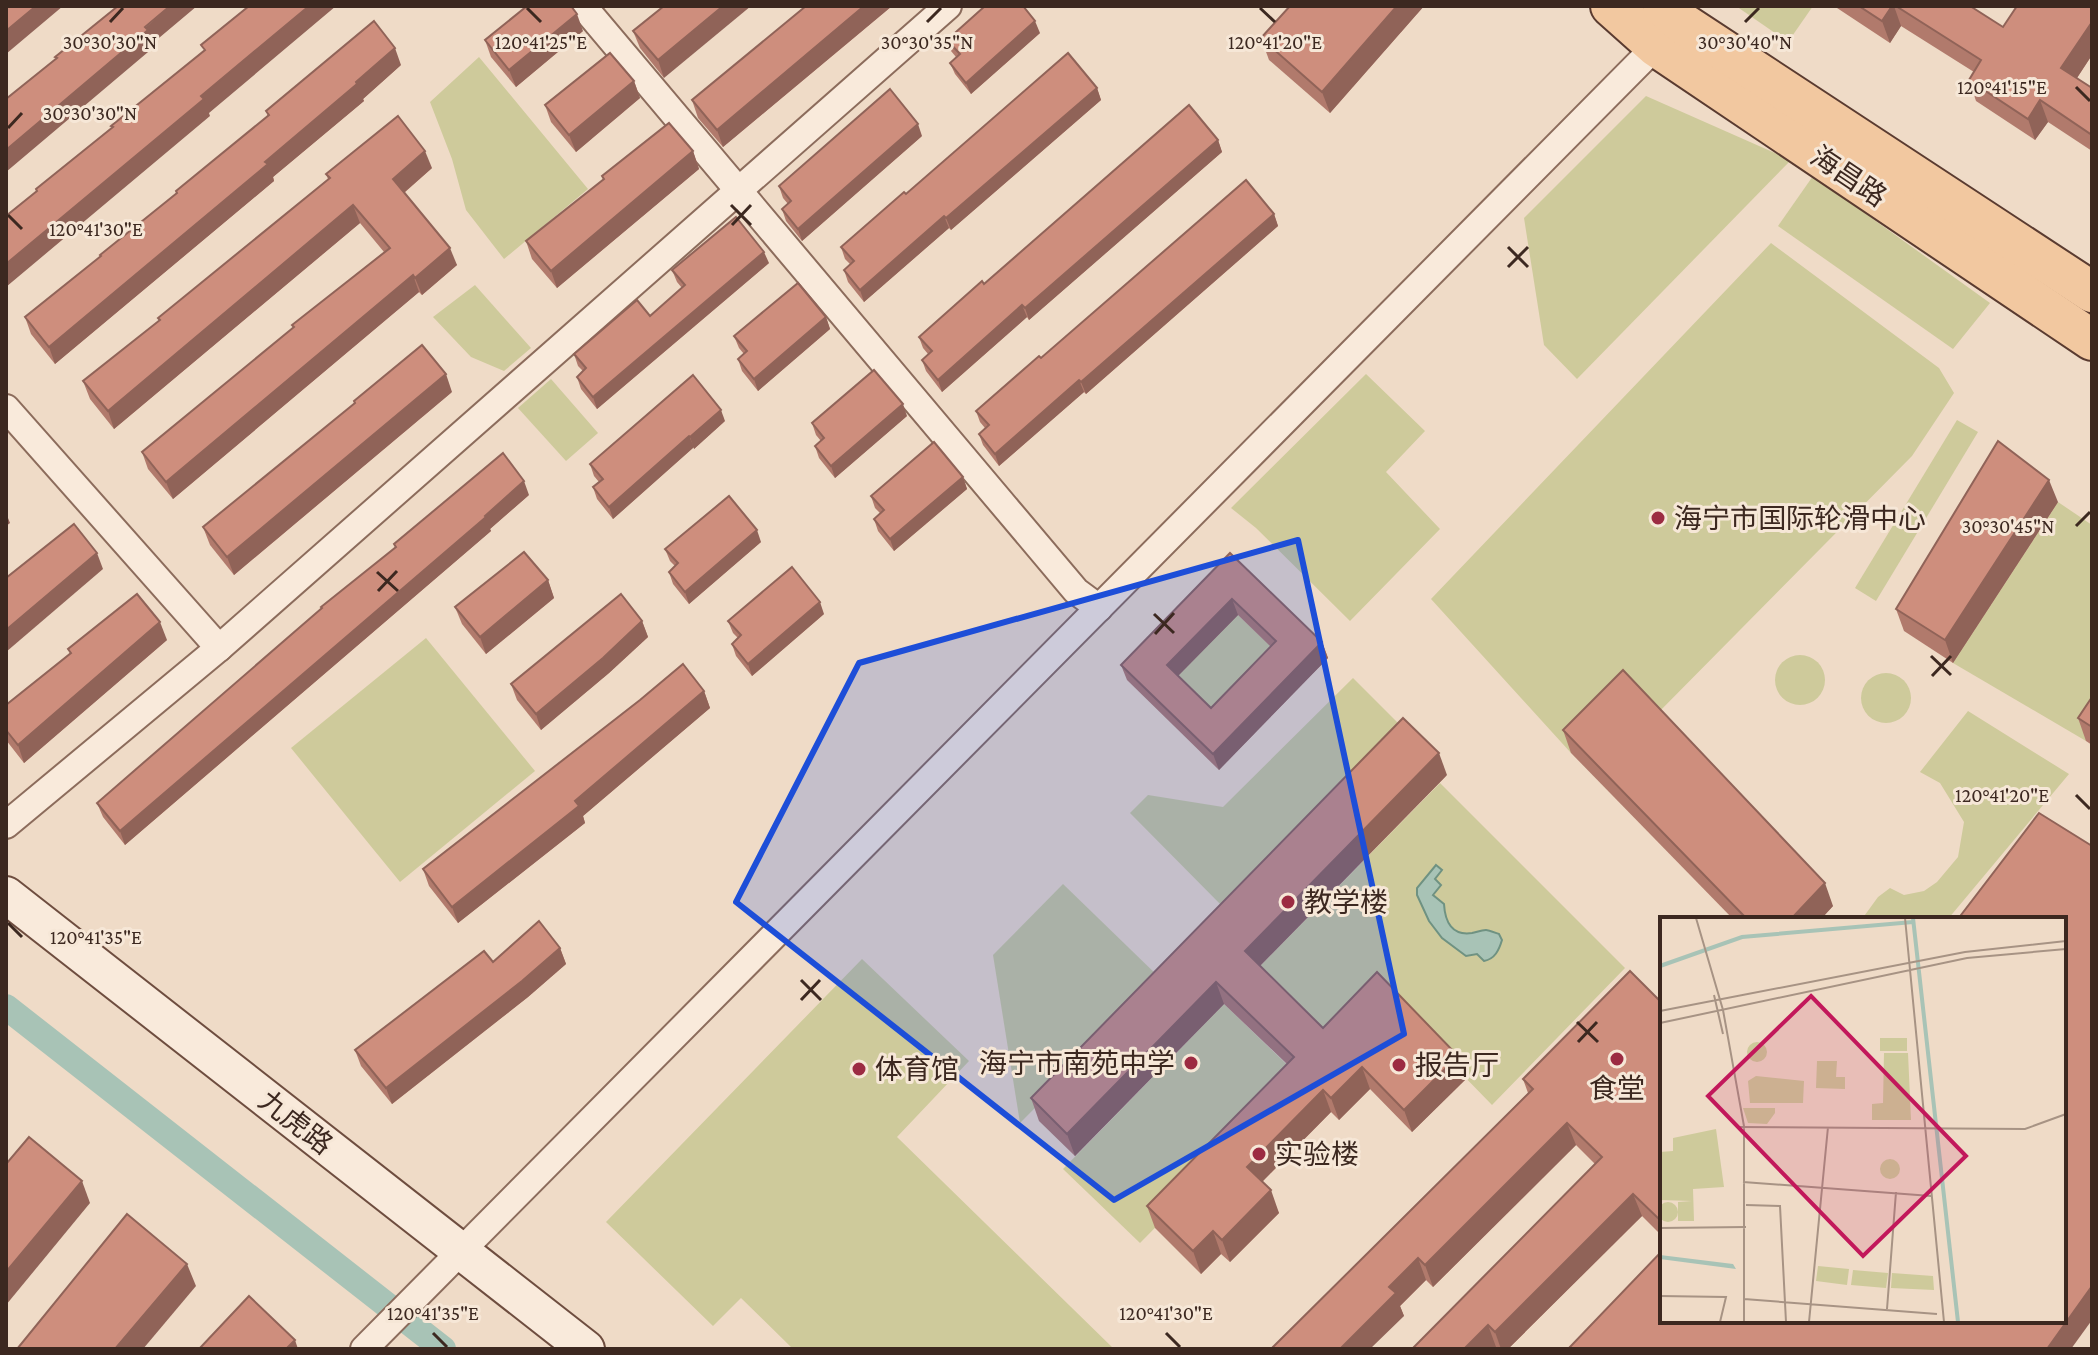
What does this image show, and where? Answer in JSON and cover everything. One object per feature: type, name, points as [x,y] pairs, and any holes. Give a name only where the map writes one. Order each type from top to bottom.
[{"type":"main road","name":"海昌路","points":[[1611,6],[1672,20],[2092,292]]},
{"type":"main road","name":"海昌路","points":[[1672,20],[2092,340]]},
{"type":"street","points":[[583,6],[1076,591],[1099,608]]},
{"type":"street","points":[[6,825],[219,648],[948,6]]},
{"type":"street","points":[[364,1349],[1099,608],[1672,20]]},
{"type":"street","points":[[6,408],[219,648]]},
{"type":"street","name":"九虎路","points":[[6,895],[448,1262],[586,1349]]},
{"type":"highlighted area","points":[[1298,540],[1404,1034],[1114,1200],[736,902],[859,663]]},
{"type":"shaded area","points":[[1736,6],[1813,6],[1788,42]]},
{"type":"shaded area","points":[[479,57],[588,189],[504,259],[466,210],[452,159],[430,102]]},
{"type":"shaded area","points":[[1646,96],[1791,160],[1577,379],[1544,345],[1524,218]]},
{"type":"shaded area","points":[[1813,176],[1990,303],[1953,349],[1778,226]]},
{"type":"shaded area","name":"海宁市国际轮滑中心","points":[[1771,243],[1939,368],[1954,393],[1912,456],[1654,717],[1631,693],[1571,753],[1431,599]]},
{"type":"shaded area","points":[[475,285],[531,348],[504,371],[471,357],[433,317]]},
{"type":"shaded area","points":[[1366,374],[1425,431],[1386,472],[1440,529],[1350,621],[1256,528],[1231,508]]},
{"type":"shaded area","points":[[551,379],[598,433],[566,461],[518,408]]},
{"type":"shaded area","points":[[1957,420],[1978,432],[1876,601],[1855,588]]},
{"type":"shaded area","points":[[2058,502],[2092,525],[2092,732],[2086,741],[1953,663]]},
{"type":"shaded area","points":[[1236,613],[1282,657],[1217,725],[1171,680]]},
{"type":"shaded area","points":[[426,638],[535,771],[400,882],[291,748]]},
{"type":"shaded area","points":[[1800,655],[1818,662],[1825,680],[1818,698],[1800,705],[1782,698],[1775,680],[1782,662]]},
{"type":"shaded area","points":[[1886,673],[1904,680],[1911,698],[1904,716],[1886,723],[1868,716],[1861,698],[1868,680]]},
{"type":"shaded area","points":[[1353,678],[1403,728],[1226,910],[1130,813],[1148,795],[1223,807]]},
{"type":"shaded area","points":[[1968,711],[2069,774],[1950,917],[1863,917],[1878,897],[1890,888],[1904,895],[1924,891],[1937,882],[1958,857],[1964,822],[1940,783],[1920,772]]},
{"type":"shaded area","points":[[1440,783],[1625,968],[1492,1105],[1385,995],[1331,1050],[1253,973]]},
{"type":"shaded area","points":[[1436,865],[1442,870],[1435,879],[1441,885],[1433,895],[1444,904],[1451,926],[1465,933],[1486,930],[1499,934],[1501,944],[1491,958],[1484,961],[1477,954],[1466,956],[1442,938],[1429,921],[1417,888]]},
{"type":"shaded area","points":[[1063,884],[1162,980],[1020,1123],[993,955]]},
{"type":"shaded area","points":[[862,959],[969,1061],[897,1137],[1114,1349],[793,1349],[741,1298],[713,1326],[606,1222]]},
{"type":"shaded area","points":[[1224,1004],[1302,1079],[1140,1243],[1063,1169]]},
{"type":"building","points":[[6,6],[36,6],[6,31]]},
{"type":"building","points":[[118,6],[170,6],[145,27],[148,30],[6,150],[6,99]]},
{"type":"building","points":[[249,6],[309,6],[201,96],[204,99],[6,264],[6,216],[205,50],[201,45]]},
{"type":"building","points":[[527,6],[571,6],[577,14],[509,70],[485,40]]},
{"type":"building","points":[[664,6],[723,6],[658,60],[633,31]]},
{"type":"building","points":[[806,6],[864,6],[717,130],[692,100]]},
{"type":"building","points":[[985,6],[1023,6],[1035,21],[966,83],[950,63],[960,54],[947,40]]},
{"type":"building","points":[[1290,6],[1397,6],[1322,92],[1261,38]]},
{"type":"building","points":[[1859,6],[1892,6],[1882,21]]},
{"type":"building","points":[[1896,6],[1970,6],[2003,27],[2017,6],[2092,6],[2092,22],[2061,68],[2092,88],[2092,135],[2040,100],[2028,119],[1969,80],[1981,60]]},
{"type":"building","points":[[374,21],[395,48],[265,162],[268,164],[49,347],[25,317],[269,115],[266,111]]},
{"type":"building","points":[[610,53],[634,81],[569,135],[545,105]]},
{"type":"building","points":[[1068,53],[1097,88],[860,290],[844,270],[854,261],[841,247]]},
{"type":"building","points":[[890,89],[918,124],[798,229],[782,209],[791,201],[779,186]]},
{"type":"building","points":[[1189,105],[1218,140],[938,380],[922,360],[932,351],[919,337]]},
{"type":"building","points":[[398,116],[425,151],[393,179],[450,248],[415,278],[413,275],[166,482],[142,452],[294,327],[292,325],[390,248],[353,205],[108,411],[83,381],[330,178],[326,174]]},
{"type":"building","points":[[669,123],[693,151],[551,271],[526,241]]},
{"type":"building","points":[[1246,180],[1274,214],[995,454],[979,434],[989,425],[976,411]]},
{"type":"building","points":[[736,217],[764,252],[593,397],[577,377],[586,368],[574,354],[637,300],[650,316],[685,285],[672,270]]},
{"type":"building","points":[[798,283],[826,317],[754,379],[738,359],[747,351],[734,336]]},
{"type":"building","points":[[422,345],[446,374],[227,557],[203,527]]},
{"type":"building","points":[[874,370],[903,404],[831,466],[815,446],[824,438],[812,423]]},
{"type":"building","points":[[693,375],[721,410],[609,507],[593,487],[603,479],[590,464]]},
{"type":"building","points":[[1998,441],[2049,480],[1945,640],[1896,609]]},
{"type":"building","points":[[934,442],[963,477],[890,539],[874,519],[884,510],[871,496]]},
{"type":"building","points":[[503,453],[524,481],[120,831],[97,803]]},
{"type":"building","points":[[729,496],[757,530],[685,592],[669,572],[678,563],[665,549]]},
{"type":"building","points":[[74,524],[97,553],[6,630],[6,578]]},
{"type":"building","points":[[524,552],[548,580],[480,637],[455,607]]},
{"type":"building","points":[[1230,553],[1322,642],[1213,754],[1121,665]],"holes":[[[1232,599],[1276,641],[1211,708],[1167,665]]]},
{"type":"building","points":[[792,567],[820,602],[748,664],[732,644],[741,635],[728,621]]},
{"type":"building","points":[[137,594],[160,622],[18,745],[6,730],[6,705],[71,653],[68,649]]},
{"type":"building","points":[[621,594],[642,621],[536,714],[511,684]]},
{"type":"building","points":[[683,664],[704,691],[575,801],[579,806],[452,907],[423,869]]},
{"type":"building","points":[[1623,670],[1825,883],[1793,917],[1745,917],[1563,730]]},
{"type":"building","points":[[2092,697],[2092,727],[2078,718]]},
{"type":"building","points":[[1403,718],[1439,753],[1245,951],[1323,1028],[1377,972],[1458,1056],[1404,1110],[1362,1067],[1331,1098],[1323,1090],[1247,1167],[1271,1190],[1222,1240],[1213,1231],[1193,1251],[1147,1206],[1294,1057],[1216,982],[1067,1134],[1031,1098]]},
{"type":"building","points":[[2039,813],[2092,846],[2092,1286],[2066,1322],[2066,917],[1960,917]]},
{"type":"building","points":[[539,921],[560,948],[386,1088],[355,1050],[484,951],[493,962]]},
{"type":"building","points":[[1630,971],[1660,1001],[1660,1220],[1633,1194],[1495,1332],[1488,1325],[1464,1349],[1412,1349],[1602,1157],[1567,1123],[1425,1265],[1418,1258],[1389,1287],[1396,1293],[1340,1349],[1271,1349],[1533,1089],[1523,1079]]},
{"type":"building","points":[[29,1137],[82,1181],[6,1272],[6,1164]]},
{"type":"building","points":[[127,1214],[187,1264],[115,1349],[17,1349]]},
{"type":"building","points":[[1660,1253],[1660,1323],[2066,1323],[2047,1349],[1568,1349]]},
{"type":"building","points":[[249,1296],[295,1340],[286,1349],[199,1349]]},
{"type":"waterway","points":[[6,1007],[443,1349]]},
{"type":"place","name":"海宁市国际轮滑中心","points":[[1658,518]]},
{"type":"place","name":"教学楼","points":[[1288,902]]},
{"type":"place","name":"食堂","points":[[1617,1059]]},
{"type":"place","name":"海宁市南苑中学","points":[[1191,1063]]},
{"type":"place","name":"报告厅","points":[[1399,1065]]},
{"type":"place","name":"体育馆","points":[[859,1069]]},
{"type":"place","name":"实验楼","points":[[1259,1154]]}]
